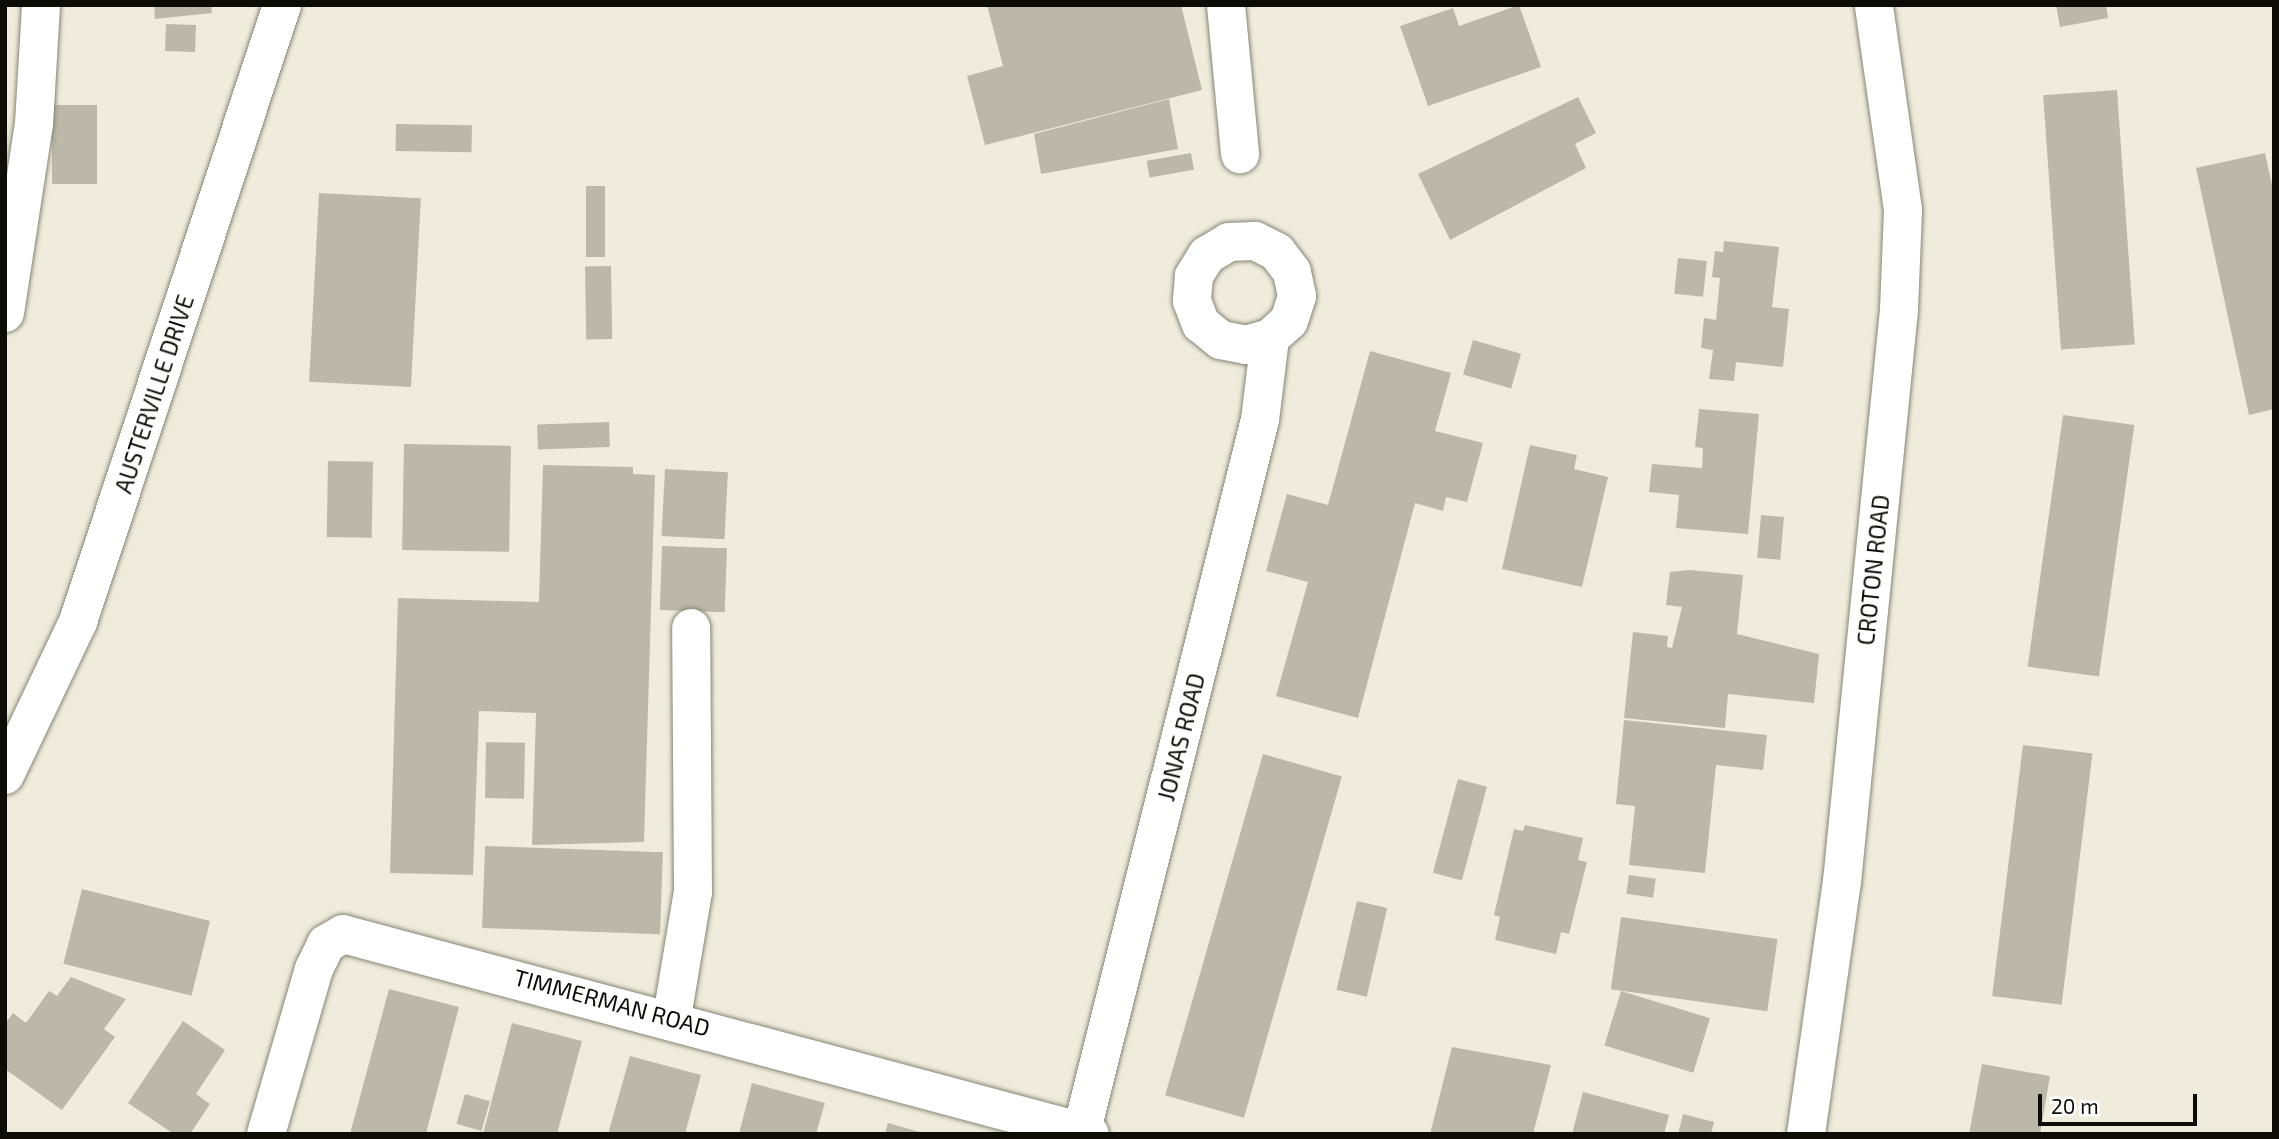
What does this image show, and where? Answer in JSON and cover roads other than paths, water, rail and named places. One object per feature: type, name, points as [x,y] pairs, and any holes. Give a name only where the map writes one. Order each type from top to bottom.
[{"type":"street","points":[[5,313],[34,124],[41,5]]},
{"type":"street","name":"AUSTERVILLE DRIVE","points":[[5,775],[78,622],[282,5]]},
{"type":"street","points":[[1226,5],[1240,155]]},
{"type":"street","name":"CROTON ROAD","points":[[1806,1134],[1842,882],[1899,310],[1902,210],[1874,5]]},
{"type":"street","name":"JONAS ROAD","points":[[1085,1133],[1260,420],[1270,338]]},
{"type":"street","points":[[672,1017],[693,892],[691,628]]},
{"type":"street","name":"TIMMERMAN ROAD","points":[[266,1134],[314,969],[326,944],[343,934],[672,1017],[1085,1133]]}]
